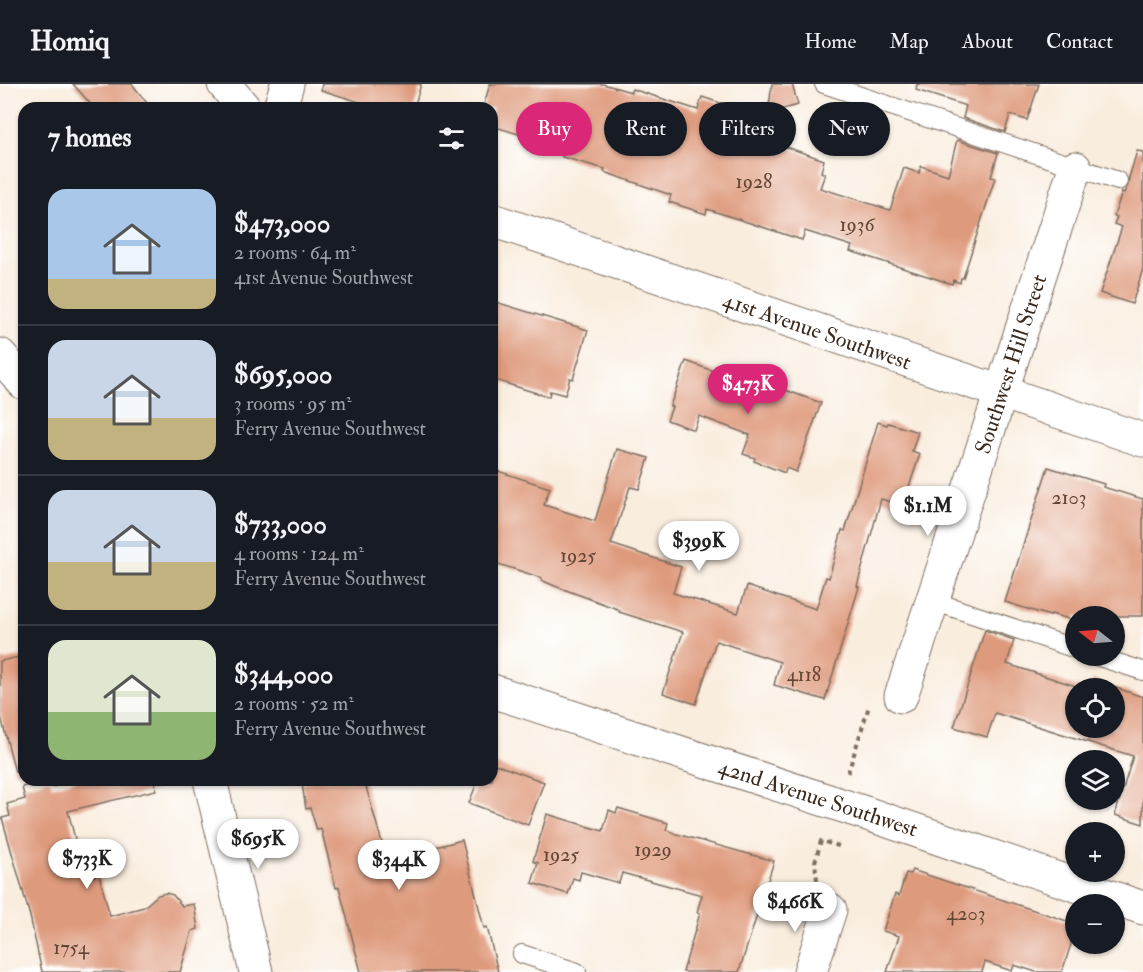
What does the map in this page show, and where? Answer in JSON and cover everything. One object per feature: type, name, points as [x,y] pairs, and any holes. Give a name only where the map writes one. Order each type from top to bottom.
[{"type":"street","points":[[224,84],[239,102]]},
{"type":"street","points":[[282,102],[288,84]]},
{"type":"street","name":"Southwest Hill Street","points":[[901,696],[1075,168]]},
{"type":"street","name":"41st Avenue Southwest","points":[[498,222],[1143,440]]},
{"type":"street","points":[[0,355],[18,375]]},
{"type":"street","name":"42nd Avenue Southwest","points":[[498,693],[865,813],[1143,908]]},
{"type":"street","points":[[211,786],[256,972]]},
{"type":"street","points":[[810,972],[824,900]]},
{"type":"lane","points":[[824,84],[1118,181]]},
{"type":"lane","points":[[933,601],[1065,645]]},
{"type":"lane","points":[[1125,665],[1143,671]]},
{"type":"lane","points":[[522,954],[577,972]]},
{"type":"path","points":[[846,780],[870,705]]},
{"type":"path","points":[[824,900],[815,862],[821,841],[839,846]]},
{"type":"building","points":[[73,84],[132,84],[146,102],[89,102]]},
{"type":"building","points":[[322,84],[421,84],[416,102],[360,102],[321,90]]},
{"type":"building","points":[[490,84],[603,84],[631,92],[632,89],[673,102],[604,102],[604,156],[687,156],[687,106],[698,110],[699,107],[699,156],[796,156],[796,150],[824,160],[821,172],[825,174],[820,188],[890,210],[904,168],[919,173],[921,166],[948,175],[957,140],[998,153],[991,177],[995,178],[963,278],[960,283],[953,280],[952,284],[850,251],[852,246],[805,231],[802,240],[707,209],[706,214],[669,202],[671,195],[604,172],[605,169],[562,157],[592,156],[592,102],[516,102],[516,133],[498,128],[498,102],[485,102]]},
{"type":"building","points":[[772,84],[792,84],[798,105],[796,106],[796,102],[770,102]]},
{"type":"building","points":[[917,84],[1039,84],[1027,120],[1010,115],[1005,132],[963,118],[966,106],[916,90]]},
{"type":"building","points":[[702,97],[717,102],[700,102]]},
{"type":"building","points":[[1137,151],[1143,152],[1143,269],[1132,304],[1100,293],[1122,227],[1114,224],[1117,217],[1114,216],[1122,192],[1124,193],[1128,185]]},
{"type":"building","points":[[498,303],[588,330],[573,379],[570,378],[565,395],[550,391],[549,397],[498,381]]},
{"type":"building","points":[[686,361],[716,372],[715,378],[765,395],[769,384],[821,403],[796,472],[786,468],[785,473],[754,461],[755,458],[743,454],[750,435],[699,416],[694,430],[667,420]]},
{"type":"building","points":[[878,422],[918,432],[912,451],[920,454],[906,496],[897,492],[894,503],[881,499],[857,586],[859,587],[825,700],[774,685],[780,662],[716,641],[696,704],[663,693],[683,632],[619,612],[620,610],[541,580],[542,578],[498,564],[498,471],[550,488],[544,505],[595,521],[617,449],[649,458],[639,489],[630,487],[611,544],[681,567],[673,593],[738,613],[747,586],[816,609],[826,577],[829,578],[842,530],[845,531]]},
{"type":"building","points":[[1048,467],[1143,499],[1143,616],[1125,616],[1125,606],[1065,606],[1065,618],[1051,614],[1050,616],[1005,602]]},
{"type":"building","points":[[985,630],[1014,640],[1007,664],[1065,683],[1065,735],[995,713],[987,737],[954,727]]},
{"type":"building","points":[[18,657],[18,772],[15,772],[0,713],[0,661]]},
{"type":"building","points":[[1125,691],[1143,697],[1143,824],[1115,815],[1117,810],[1125,810],[1125,782],[1133,756],[1125,754],[1125,750],[1114,750],[1075,738],[1125,738]]},
{"type":"building","points":[[498,765],[544,782],[528,825],[469,803],[476,786],[498,786]]},
{"type":"building","points":[[156,786],[156,790],[68,811],[85,879],[99,875],[110,916],[144,907],[158,895],[166,893],[173,895],[182,906],[194,904],[198,929],[192,931],[180,972],[42,972],[30,916],[2,818],[10,816],[7,804],[25,799],[22,787]]},
{"type":"building","points":[[302,786],[366,786],[387,860],[462,840],[484,928],[487,927],[498,972],[361,972],[321,829],[317,830],[310,808],[306,809]]},
{"type":"building","points":[[618,808],[668,823],[666,830],[673,833],[774,861],[739,972],[683,972],[700,913],[697,912],[702,895],[622,873],[619,883],[581,872],[579,880],[573,878],[568,894],[532,883],[538,863],[533,861],[547,814],[603,831],[609,810],[616,813]]},
{"type":"building","points":[[912,870],[1065,920],[1065,954],[1068,954],[1062,972],[1036,972],[1014,965],[1012,971],[985,962],[982,972],[887,972],[899,936],[883,931],[895,894],[899,896],[906,873],[910,874]]}]
